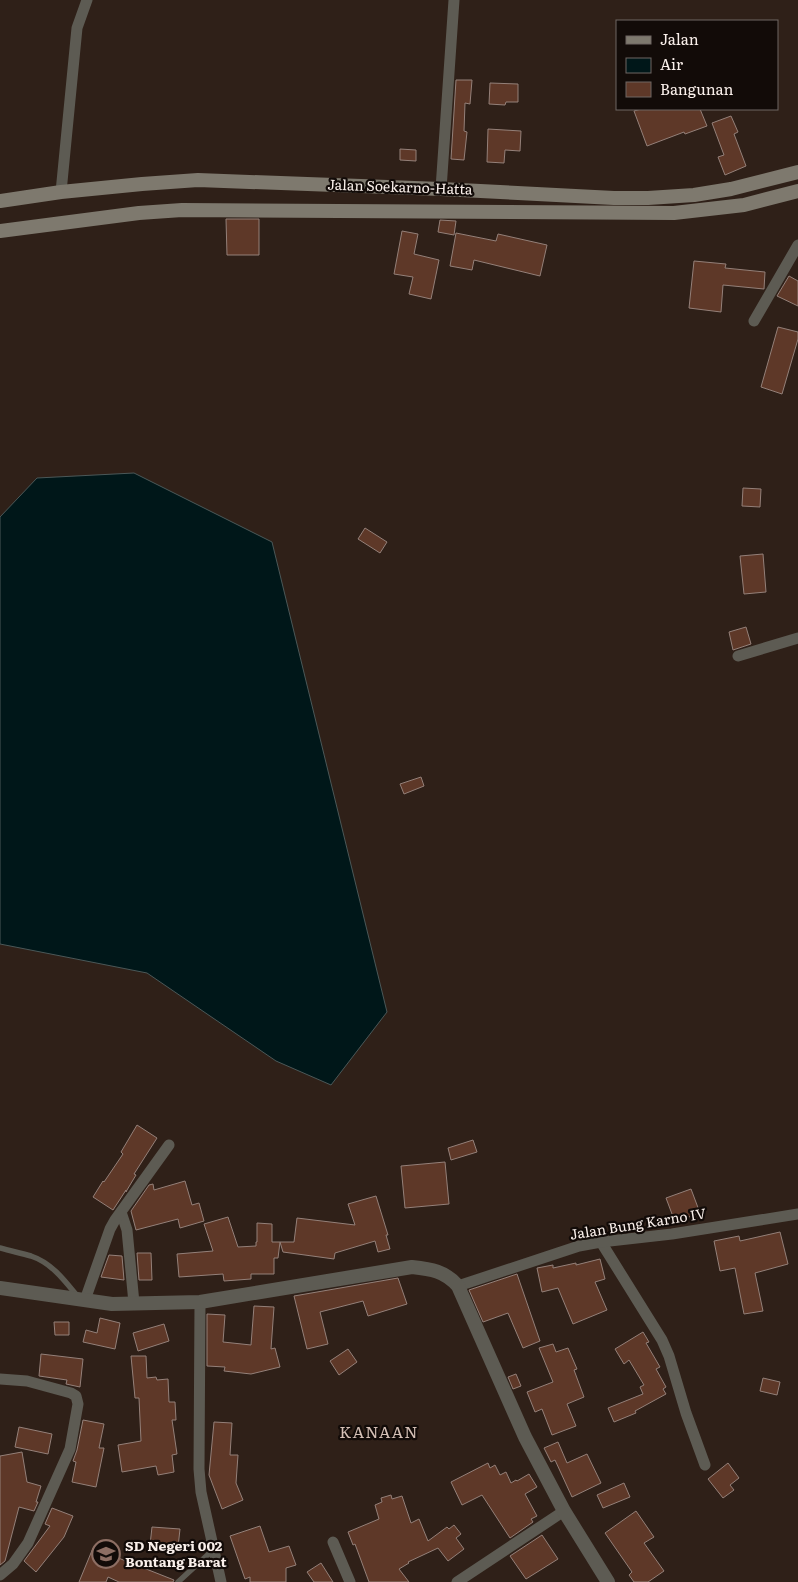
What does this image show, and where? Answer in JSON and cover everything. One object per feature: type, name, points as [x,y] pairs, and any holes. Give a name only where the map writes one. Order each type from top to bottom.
[{"type":"main road","name":"Jalan Soekarno-Hatta","points":[[0,201],[61,192],[198,180],[441,188],[614,198],[648,198],[722,191],[798,172]]},
{"type":"main road","name":"Jalan Soekarno-Hatta","points":[[0,231],[182,210],[674,213],[744,205],[798,191]]},
{"type":"street","points":[[61,192],[77,28],[87,0]]},
{"type":"street","points":[[441,188],[454,0]]},
{"type":"street","points":[[754,321],[798,245]]},
{"type":"street","points":[[738,656],[798,638]]},
{"type":"street","points":[[83,1299],[110,1229],[169,1145]]},
{"type":"street","points":[[121,1212],[127,1230],[134,1303]]},
{"type":"street","name":"Jalan Bung Karno IV","points":[[458,1286],[560,1251],[601,1242],[672,1234],[798,1214]]},
{"type":"street","points":[[601,1242],[662,1340],[705,1465]]},
{"type":"street","points":[[0,1288],[112,1304],[200,1302],[412,1267],[441,1272],[451,1278],[458,1286],[525,1437],[564,1511],[608,1582]]},
{"type":"street","points":[[200,1302],[199,1470],[201,1492],[221,1582]]},
{"type":"street","points":[[0,1379],[27,1381],[72,1393],[76,1396],[78,1404],[70,1449],[28,1543],[14,1564],[0,1576]]},
{"type":"street","points":[[457,1582],[564,1511]]},
{"type":"street","points":[[333,1542],[350,1582]]},
{"type":"lane","points":[[0,1248],[32,1256],[42,1262],[58,1273],[83,1299]]},
{"type":"lane","points":[[178,1582],[213,1550]]},
{"type":"water","points":[[134,473],[272,542],[387,1012],[331,1085],[276,1061],[147,973],[0,944],[0,517],[37,478]]},
{"type":"building","points":[[456,80],[472,80],[470,104],[465,103],[464,131],[467,132],[464,160],[451,159]]},
{"type":"building","points":[[490,83],[518,84],[518,102],[506,102],[505,105],[489,104]]},
{"type":"building","points":[[700,110],[707,126],[685,134],[684,132],[647,146],[634,111]]},
{"type":"building","points":[[731,116],[738,132],[734,134],[746,166],[725,175],[718,157],[724,155],[712,123]]},
{"type":"building","points":[[488,129],[521,131],[520,151],[505,150],[504,163],[487,162]]},
{"type":"building","points":[[400,149],[416,150],[416,161],[400,160]]},
{"type":"building","points":[[226,219],[259,219],[259,255],[227,255]]},
{"type":"building","points":[[440,220],[456,221],[454,235],[438,232]]},
{"type":"building","points":[[402,231],[418,234],[414,254],[439,260],[431,299],[409,294],[413,277],[394,274]]},
{"type":"building","points":[[456,233],[496,241],[498,234],[547,245],[540,276],[474,260],[472,270],[450,266]]},
{"type":"building","points":[[694,261],[726,264],[725,268],[765,272],[764,289],[723,285],[721,312],[689,308]]},
{"type":"building","points":[[789,276],[798,281],[798,306],[777,296]]},
{"type":"building","points":[[778,327],[798,332],[798,339],[782,394],[761,387]]},
{"type":"building","points":[[743,488],[761,489],[760,507],[742,506]]},
{"type":"building","points":[[365,528],[387,542],[380,553],[358,539]]},
{"type":"building","points":[[763,554],[766,592],[744,594],[740,556]]},
{"type":"building","points":[[746,627],[751,644],[733,650],[729,632]]},
{"type":"building","points":[[421,777],[424,786],[404,794],[400,784]]},
{"type":"building","points":[[137,1125],[157,1138],[134,1174],[136,1175],[126,1192],[126,1190],[113,1210],[93,1197],[123,1154],[121,1152]]},
{"type":"building","points":[[473,1140],[477,1152],[451,1160],[448,1148]]},
{"type":"building","points":[[445,1162],[449,1204],[405,1208],[401,1166]]},
{"type":"building","points":[[185,1181],[192,1205],[199,1203],[204,1221],[180,1228],[178,1219],[136,1230],[131,1211],[149,1185],[153,1184],[154,1190]]},
{"type":"building","points":[[691,1189],[700,1213],[675,1222],[666,1198]]},
{"type":"building","points":[[376,1196],[388,1235],[386,1235],[390,1249],[378,1252],[375,1241],[335,1253],[334,1259],[283,1252],[280,1242],[294,1242],[297,1218],[355,1225],[348,1204]]},
{"type":"building","points":[[228,1217],[238,1247],[256,1246],[257,1223],[272,1224],[272,1242],[280,1242],[278,1258],[274,1258],[274,1274],[251,1274],[251,1279],[224,1281],[223,1274],[179,1277],[177,1254],[213,1251],[204,1224]]},
{"type":"building","points":[[780,1232],[788,1264],[755,1273],[763,1311],[744,1314],[735,1268],[720,1271],[714,1241],[739,1236],[740,1241]]},
{"type":"building","points":[[137,1253],[151,1253],[152,1280],[139,1280]]},
{"type":"building","points":[[109,1255],[122,1256],[124,1280],[101,1277]]},
{"type":"building","points":[[600,1259],[605,1279],[595,1282],[607,1310],[573,1324],[558,1288],[542,1292],[537,1268],[553,1265],[553,1268],[576,1263],[576,1265]]},
{"type":"building","points":[[517,1274],[540,1341],[523,1348],[508,1313],[483,1322],[469,1290]]},
{"type":"building","points":[[398,1278],[407,1304],[368,1316],[363,1301],[320,1312],[328,1344],[307,1349],[294,1296]]},
{"type":"building","points":[[254,1306],[274,1307],[271,1349],[275,1348],[280,1367],[251,1374],[224,1371],[225,1367],[207,1366],[207,1314],[225,1315],[223,1342],[251,1345]]},
{"type":"building","points":[[100,1318],[120,1323],[115,1349],[83,1342],[86,1330],[97,1333]]},
{"type":"building","points":[[54,1322],[69,1322],[69,1335],[55,1335]]},
{"type":"building","points":[[164,1324],[169,1341],[138,1351],[133,1333]]},
{"type":"building","points":[[643,1332],[649,1342],[646,1343],[660,1367],[656,1369],[666,1387],[663,1389],[666,1394],[635,1411],[636,1413],[614,1422],[608,1408],[643,1394],[640,1387],[644,1385],[629,1360],[624,1364],[615,1349]]},
{"type":"building","points":[[553,1344],[556,1352],[568,1348],[577,1369],[574,1370],[584,1397],[567,1404],[576,1426],[552,1435],[542,1409],[535,1412],[527,1392],[553,1382],[539,1348]]},
{"type":"building","points":[[348,1349],[357,1362],[339,1375],[330,1361]]},
{"type":"building","points":[[41,1354],[83,1359],[80,1387],[66,1384],[67,1380],[39,1376]]},
{"type":"building","points":[[131,1356],[146,1356],[147,1378],[156,1377],[157,1380],[168,1379],[169,1402],[175,1402],[176,1420],[172,1420],[177,1454],[172,1455],[174,1472],[158,1475],[156,1466],[122,1472],[118,1445],[141,1441],[139,1398],[135,1398]]},
{"type":"building","points":[[516,1374],[521,1386],[513,1389],[508,1377]]},
{"type":"building","points":[[763,1378],[780,1382],[777,1395],[760,1391]]},
{"type":"building","points":[[83,1420],[104,1424],[99,1448],[104,1448],[96,1487],[72,1482],[76,1462],[73,1461]]},
{"type":"building","points":[[214,1422],[232,1423],[230,1455],[238,1455],[236,1483],[243,1500],[222,1509],[209,1475]]},
{"type":"building","points":[[19,1427],[52,1434],[48,1454],[15,1447]]},
{"type":"building","points":[[558,1442],[567,1463],[587,1454],[601,1483],[572,1497],[555,1460],[551,1462],[544,1448]]},
{"type":"building","points":[[22,1452],[27,1482],[41,1486],[36,1502],[38,1502],[34,1511],[19,1507],[5,1561],[0,1565],[0,1456]]},
{"type":"building","points":[[488,1463],[490,1468],[495,1465],[500,1475],[506,1472],[511,1483],[529,1474],[537,1487],[525,1494],[537,1516],[531,1519],[533,1522],[510,1538],[482,1495],[462,1505],[451,1482]]},
{"type":"building","points":[[728,1463],[739,1478],[730,1485],[734,1490],[723,1498],[708,1479]]},
{"type":"building","points":[[624,1483],[630,1497],[603,1508],[597,1495]]},
{"type":"building","points":[[391,1495],[392,1499],[402,1496],[411,1523],[419,1519],[428,1541],[447,1527],[449,1529],[454,1525],[461,1534],[456,1538],[464,1549],[448,1561],[438,1548],[408,1562],[399,1569],[409,1582],[369,1582],[355,1544],[353,1545],[348,1532],[379,1519],[375,1505],[382,1502],[381,1498]]},
{"type":"building","points":[[52,1508],[73,1516],[64,1537],[36,1572],[24,1561],[50,1526],[45,1524]]},
{"type":"building","points":[[636,1511],[654,1537],[644,1543],[664,1571],[648,1582],[634,1582],[629,1575],[632,1572],[605,1533]]},
{"type":"building","points":[[260,1526],[269,1552],[289,1546],[296,1565],[286,1568],[286,1582],[250,1582],[250,1577],[245,1579],[230,1536]]},
{"type":"building","points":[[152,1527],[180,1529],[178,1547],[150,1545]]},
{"type":"building","points":[[542,1535],[558,1559],[526,1579],[510,1556]]},
{"type":"building","points":[[93,1548],[174,1580],[173,1582],[119,1582],[108,1577],[106,1582],[79,1582]]},
{"type":"building","points":[[321,1563],[333,1582],[314,1582],[307,1572]]},
{"type":"place","name":"SD Negeri 002 Bontang Barat","points":[[106,1554]]},
{"type":"district","name":"KANAAN","points":[[379,1432]]}]
